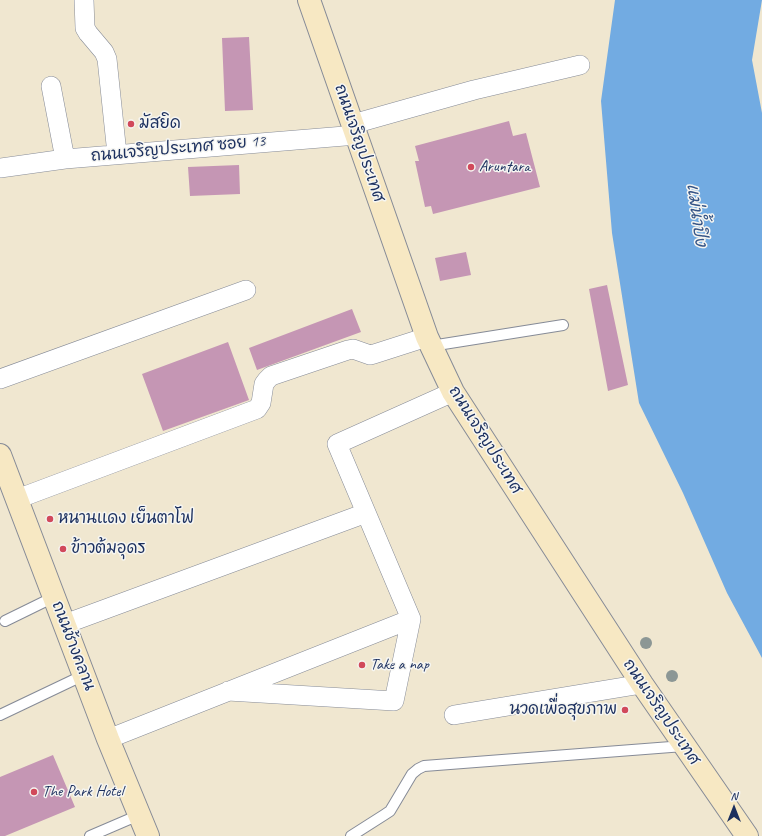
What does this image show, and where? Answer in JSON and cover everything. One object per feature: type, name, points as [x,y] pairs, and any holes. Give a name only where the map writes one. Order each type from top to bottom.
[{"type":"street","points":[[84,0],[85,28],[104,52],[107,59],[117,154]]},
{"type":"street","name":"ถนนเจริญประเทศ","points":[[309,0],[429,342],[453,392],[642,684],[748,836]]},
{"type":"street","name":"ถนนเจริญประเทศ ซอย 13","points":[[0,168],[64,159],[355,129],[474,90],[580,65]]},
{"type":"street","points":[[51,86],[64,159]]},
{"type":"street","points":[[0,379],[246,290]]},
{"type":"street","points":[[17,500],[257,409],[262,403],[264,384],[271,376],[348,350],[353,349],[370,355],[429,342]]},
{"type":"street","points":[[228,691],[394,701],[411,619],[337,444],[453,392]]},
{"type":"street","name":"ถนนช้างคลาน","points":[[0,455],[108,738],[148,836]]},
{"type":"street","points":[[64,624],[366,513]]},
{"type":"street","points":[[108,738],[411,619]]},
{"type":"street","points":[[454,715],[642,684]]},
{"type":"lane","points":[[429,342],[563,325]]},
{"type":"lane","points":[[5,621],[54,597]]},
{"type":"lane","points":[[0,715],[84,675]]},
{"type":"lane","points":[[351,836],[390,811],[412,774],[424,766],[684,746]]},
{"type":"lane","points":[[90,836],[139,815]]},
{"type":"water","name":"แม่น้ำปิง","points":[[615,0],[762,0],[752,60],[762,113],[762,658],[727,593],[683,493],[639,403],[612,233],[601,101]]},
{"type":"building","points":[[249,37],[253,110],[225,111],[222,38]]},
{"type":"building","points":[[509,121],[513,136],[526,133],[540,187],[433,214],[431,206],[425,207],[415,161],[419,161],[415,146]]},
{"type":"building","points":[[239,165],[240,194],[190,196],[188,167]]},
{"type":"building","points":[[466,252],[471,275],[440,281],[435,258]]},
{"type":"building","points":[[607,285],[628,385],[608,391],[589,289]]},
{"type":"building","points":[[352,309],[361,332],[257,370],[249,348]]},
{"type":"building","points":[[228,342],[249,400],[163,431],[142,374]]},
{"type":"building","name":"The Park Hotel","points":[[53,755],[75,807],[5,836],[0,836],[0,777]]},
{"type":"place","name":"มัสยิด","points":[[131,124]]},
{"type":"place","name":"Aruntara","points":[[471,167]]},
{"type":"place","name":"หนานแดง เย็นตาโฟ","points":[[50,519]]},
{"type":"place","name":"ข้าวต้มอุดร","points":[[63,549]]},
{"type":"place","name":"Take a nap","points":[[362,665]]},
{"type":"place","name":"นวดเพื่อสุขภาพ","points":[[625,710]]},
{"type":"place","name":"The Park Hotel","points":[[34,792]]}]
